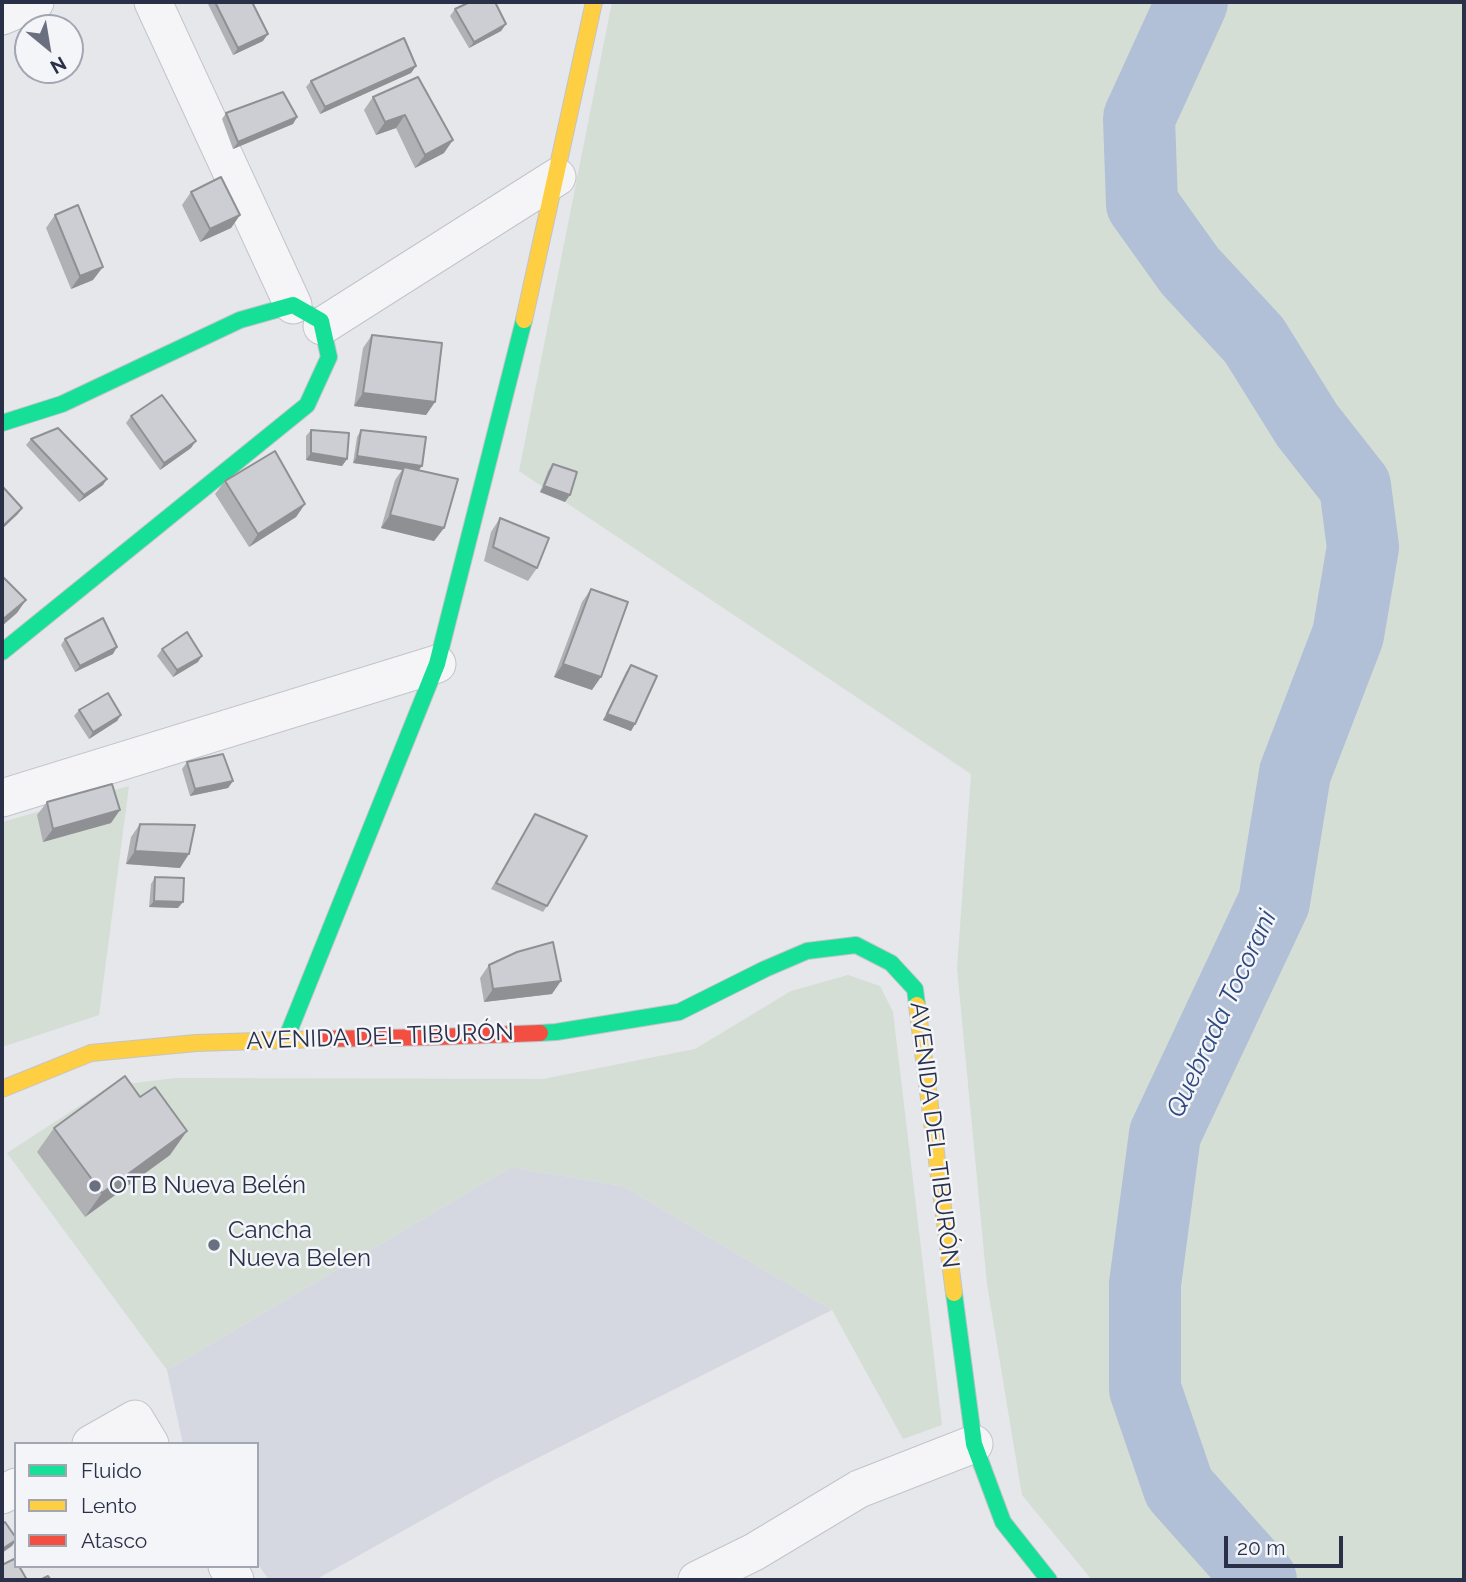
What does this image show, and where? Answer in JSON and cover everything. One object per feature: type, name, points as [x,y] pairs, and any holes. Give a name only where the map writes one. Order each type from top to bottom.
[{"type":"street","points":[[2,16],[35,2]]},
{"type":"street","points":[[2,652],[307,405],[329,357],[153,2]]},
{"type":"street","points":[[286,1039],[437,664],[531,294],[594,2]]},
{"type":"street","points":[[2,423],[62,404],[240,320],[307,315],[556,177]]},
{"type":"street","points":[[2,798],[437,664]]},
{"type":"street","name":"AVENIDA DEL TIBURÓN","points":[[2,1089],[91,1053],[197,1043],[556,1032],[679,1012],[807,951],[856,945],[891,963],[915,989],[974,1444],[1003,1522],[1049,1580]]},
{"type":"street","points":[[100,1442],[142,1431]]},
{"type":"street","points":[[697,1580],[754,1552],[859,1489],[974,1444]]},
{"type":"shaded area","points":[[612,2],[1464,2],[1464,1580],[1092,1580],[1022,1495],[987,1284],[957,968],[971,774],[519,471]]},
{"type":"shaded area","points":[[129,786],[99,1015],[2,1047],[2,822]]},
{"type":"shaded area","points":[[848,975],[880,986],[893,1012],[942,1425],[903,1439],[832,1310],[623,1186],[511,1167],[167,1370],[7,1153],[110,1086],[175,1078],[543,1079],[695,1049],[791,991]]},
{"type":"shaded area","points":[[511,1167],[623,1186],[832,1310],[494,1480],[315,1580],[269,1580],[259,1566],[259,1442],[183,1442],[167,1370]]},
{"type":"building","points":[[215,2],[252,2],[268,34],[238,48]]},
{"type":"building","points":[[470,2],[495,2],[506,24],[474,42],[455,9]]},
{"type":"building","points":[[404,38],[416,66],[325,107],[311,81]]},
{"type":"building","points":[[418,77],[453,140],[425,155],[405,115],[385,122],[373,97]]},
{"type":"building","points":[[283,92],[297,117],[238,142],[226,113]]},
{"type":"building","points":[[221,177],[240,215],[210,229],[191,192]]},
{"type":"building","points":[[78,205],[103,267],[80,276],[55,215]]},
{"type":"building","points":[[372,335],[442,343],[435,402],[363,393]]},
{"type":"building","points":[[162,395],[196,441],[164,463],[131,416]]},
{"type":"building","points":[[58,428],[107,479],[84,495],[31,439]]},
{"type":"building","points":[[311,430],[349,433],[347,459],[311,453]]},
{"type":"building","points":[[361,430],[426,437],[422,466],[357,456]]},
{"type":"building","points":[[275,451],[305,504],[258,534],[225,481]]},
{"type":"building","points":[[553,464],[577,472],[570,495],[544,486]]},
{"type":"building","points":[[404,467],[458,479],[444,528],[390,515]]},
{"type":"building","points":[[2,486],[22,508],[2,527]]},
{"type":"building","points":[[500,518],[549,538],[537,568],[493,547]]},
{"type":"building","points":[[2,576],[26,600],[2,620]]},
{"type":"building","points":[[591,589],[628,602],[601,677],[563,664]]},
{"type":"building","points":[[103,618],[117,647],[80,666],[65,639]]},
{"type":"building","points":[[187,632],[202,656],[177,670],[162,649]]},
{"type":"building","points":[[631,665],[657,676],[635,724],[607,714]]},
{"type":"building","points":[[108,693],[121,715],[93,732],[79,710]]},
{"type":"building","points":[[223,754],[233,781],[195,789],[187,762]]},
{"type":"building","points":[[112,784],[120,810],[53,829],[47,802]]},
{"type":"building","points":[[535,814],[587,836],[547,906],[496,883]]},
{"type":"building","points":[[140,824],[195,825],[189,854],[135,851]]},
{"type":"building","points":[[155,877],[184,878],[183,902],[154,901]]},
{"type":"building","points":[[553,942],[561,981],[493,989],[489,965],[517,952]]},
{"type":"building","name":"OTB Nueva Belén","points":[[125,1076],[140,1097],[155,1087],[187,1131],[102,1193],[54,1128]]},
{"type":"building","points":[[5,1522],[14,1535],[14,1541],[2,1549],[2,1524]]},
{"type":"building","points":[[14,1559],[14,1568],[20,1568],[27,1580],[2,1580],[2,1565]]},
{"type":"waterway","name":"Quebrada Tocorani","points":[[1192,2],[1139,118],[1142,204],[1190,271],[1254,340],[1307,425],[1355,486],[1363,547],[1348,635],[1295,773],[1274,902],[1165,1134],[1145,1284],[1145,1389],[1179,1488],[1261,1580]]},
{"type":"traffic: fast","points":[[2,423],[62,404],[240,320],[293,305],[321,321],[329,357],[307,405],[2,652]]},
{"type":"traffic: fast","points":[[286,1039],[437,664],[524,320]]},
{"type":"traffic: fast","points":[[540,1033],[679,1012],[807,951],[856,945],[891,963],[915,989],[917,1005]]},
{"type":"traffic: fast","points":[[954,1293],[974,1444],[1003,1522],[1049,1580]]},
{"type":"traffic: slow","points":[[524,320],[594,2]]},
{"type":"traffic: slow","points":[[917,1005],[954,1293]]},
{"type":"traffic: slow","points":[[2,1089],[91,1053],[196,1043],[320,1039]]},
{"type":"traffic: jam","points":[[320,1039],[540,1033]]},
{"type":"place","name":"OTB Nueva Belén","points":[[95,1186]]},
{"type":"place","name":"Cancha Nueva Belen","points":[[214,1245]]}]
